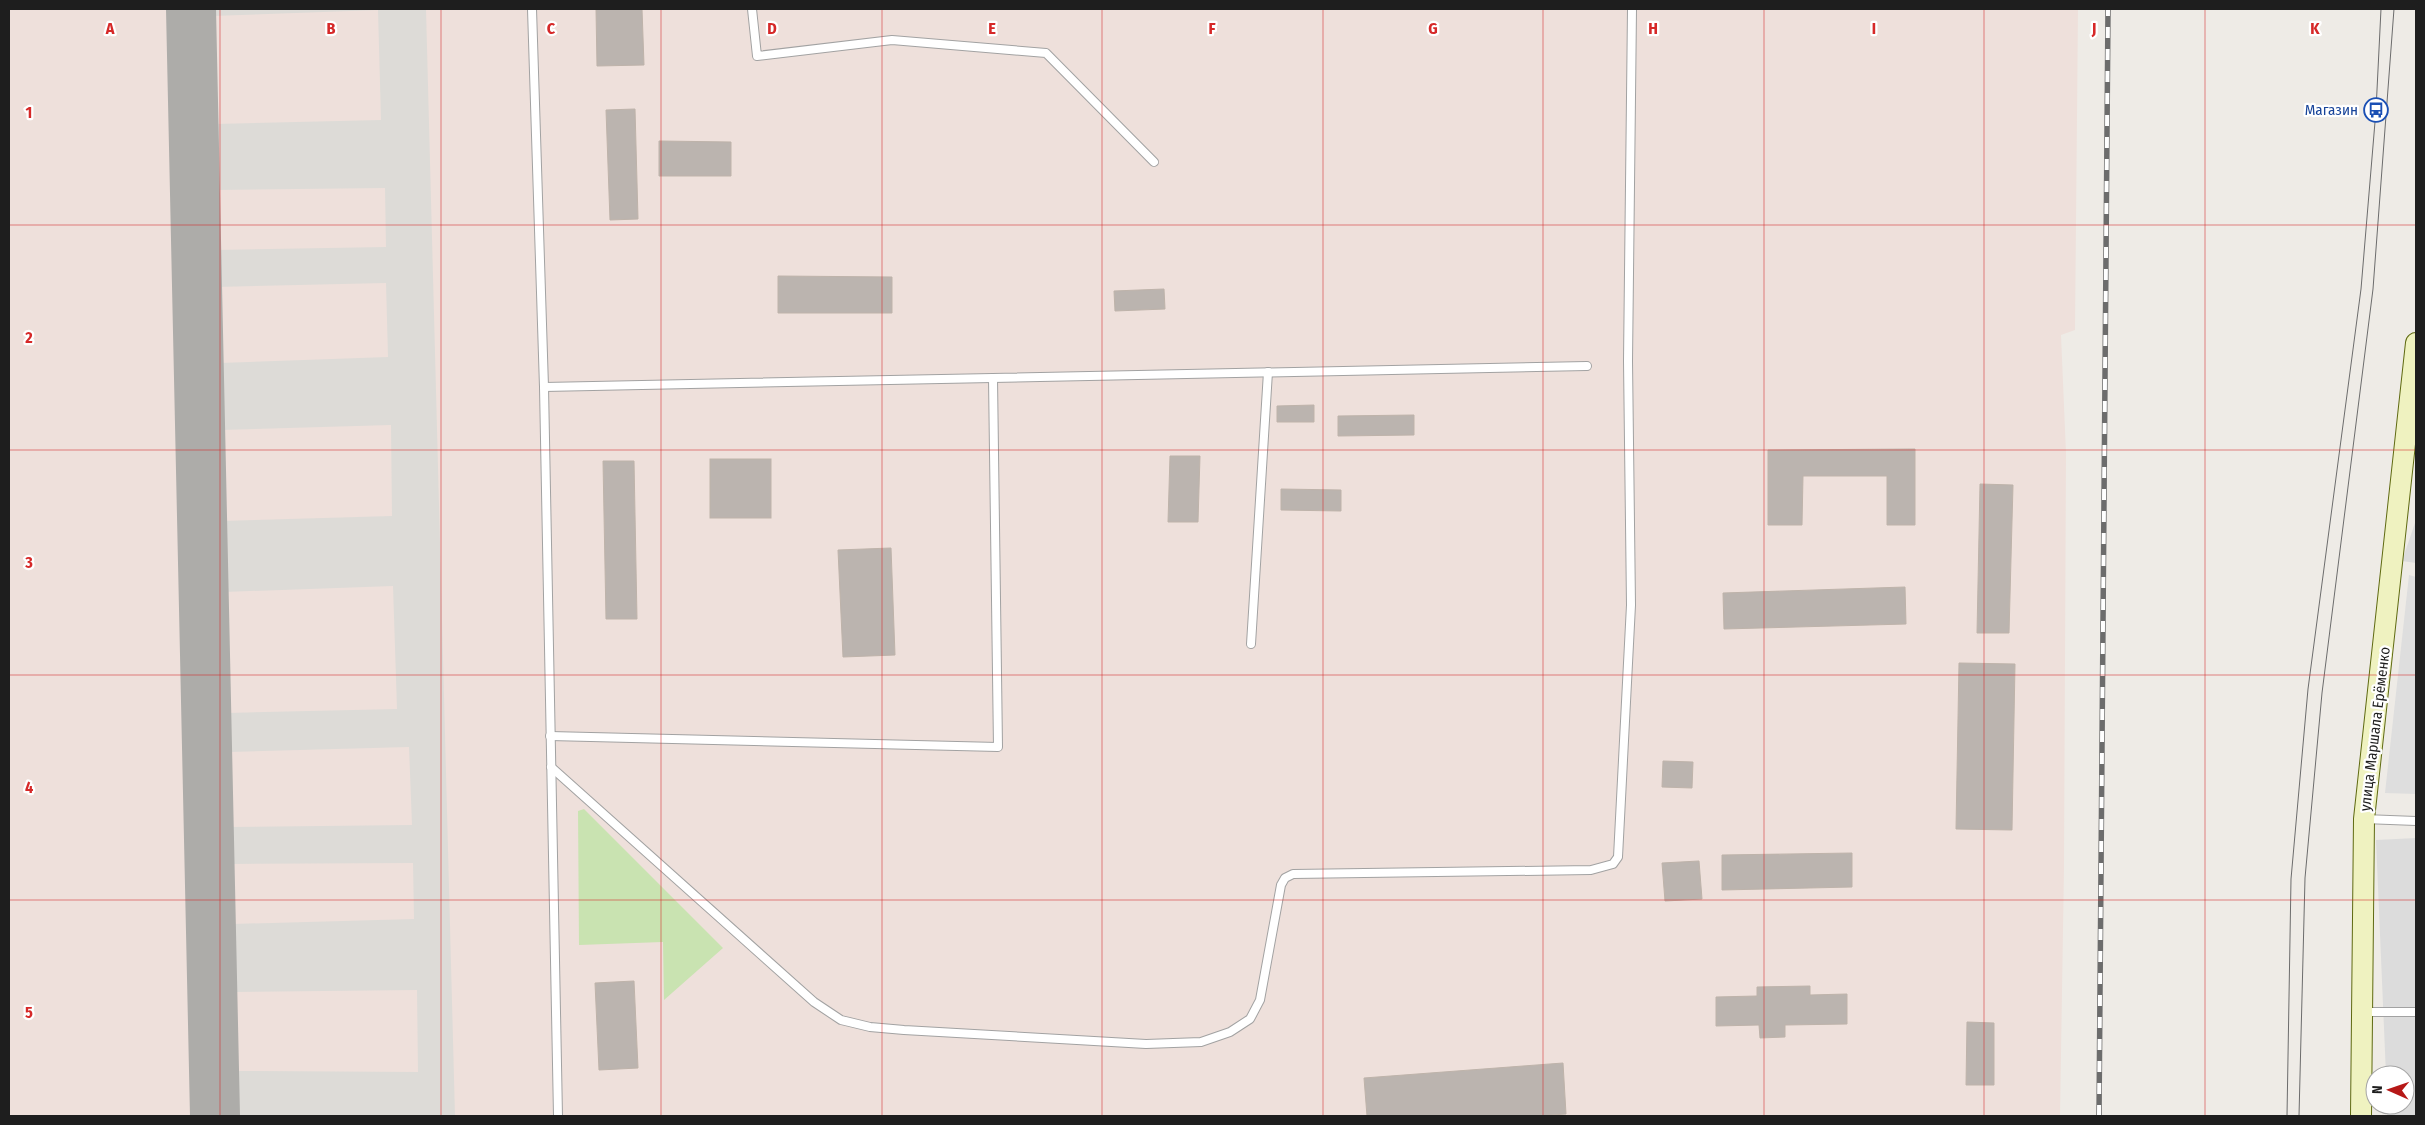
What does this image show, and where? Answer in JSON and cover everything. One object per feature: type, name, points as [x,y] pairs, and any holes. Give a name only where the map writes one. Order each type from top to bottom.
[{"type":"main road","name":"улица Маршала Ерёменко","points":[[2361,1116],[2364,819],[2416,343]]},
{"type":"lane","points":[[532,9],[544,387],[558,1116]]},
{"type":"lane","points":[[752,9],[757,56],[892,40],[1046,52],[1154,162]]},
{"type":"lane","points":[[551,767],[814,1002],[841,1020],[870,1027],[896,1030],[1146,1044],[1201,1042],[1230,1032],[1250,1019],[1260,1000],[1281,886],[1285,878],[1293,874],[1591,870],[1613,864],[1618,857],[1631,605],[1628,361],[1632,9]]},
{"type":"lane","points":[[544,387],[1587,366]]},
{"type":"lane","points":[[1251,644],[1268,372]]},
{"type":"lane","points":[[550,736],[998,747],[993,378]]},
{"type":"lane","points":[[2364,819],[2416,821]]},
{"type":"lane","points":[[2362,1012],[2416,1012]]},
{"type":"shaded area","points":[[9,9],[2078,9],[2075,330],[2061,335],[2066,453],[2064,868],[2060,1116],[9,1116]]},
{"type":"shaded area","points":[[212,9],[426,9],[455,1116],[237,1116],[236,1071],[418,1072],[417,990],[235,992],[233,924],[414,919],[413,863],[231,864],[230,827],[412,825],[409,747],[230,752],[227,713],[397,709],[393,586],[224,592],[222,521],[392,516],[391,425],[221,430],[219,363],[388,357],[386,283],[216,287],[216,250],[386,247],[385,188],[216,190],[215,124],[381,120],[378,10],[212,16]]},
{"type":"shaded area","points":[[2416,520],[2416,563],[2402,561]]},
{"type":"shaded area","points":[[2409,575],[2416,577],[2416,794],[2385,793]]},
{"type":"shaded area","points":[[2416,838],[2416,1116],[2387,1116],[2415,1115],[2415,1065],[2386,1065],[2376,840]]},
{"type":"green space","points":[[584,809],[723,948],[664,1000],[663,942],[579,945],[578,811]]},
{"type":"building","points":[[596,9],[642,9],[644,65],[597,66]]},
{"type":"building","points":[[635,109],[638,219],[610,220],[606,110]]},
{"type":"building","points":[[659,141],[731,142],[731,176],[659,176]]},
{"type":"building","points":[[778,276],[892,277],[892,313],[778,313]]},
{"type":"building","points":[[1164,289],[1165,309],[1115,311],[1114,291]]},
{"type":"building","points":[[1314,405],[1314,422],[1277,422],[1277,406]]},
{"type":"building","points":[[1414,415],[1414,435],[1338,436],[1338,416]]},
{"type":"building","points":[[1915,449],[1915,525],[1887,525],[1887,476],[1803,476],[1802,525],[1768,525],[1768,450]]},
{"type":"building","points":[[1170,456],[1200,456],[1198,522],[1168,522]]},
{"type":"building","points":[[710,459],[771,459],[771,518],[710,518]]},
{"type":"building","points":[[603,461],[634,461],[637,619],[606,619]]},
{"type":"building","points":[[1980,484],[2013,485],[2009,633],[1977,633]]},
{"type":"building","points":[[1281,489],[1341,490],[1341,511],[1281,510]]},
{"type":"building","points":[[891,548],[895,655],[843,657],[838,550]]},
{"type":"building","points":[[1905,587],[1906,624],[1724,629],[1723,593]]},
{"type":"building","points":[[1959,663],[2015,664],[2012,830],[1956,829]]},
{"type":"building","points":[[1663,761],[1693,762],[1692,788],[1662,787]]},
{"type":"building","points":[[1852,853],[1852,887],[1722,890],[1722,855]]},
{"type":"building","points":[[1699,861],[1702,899],[1665,901],[1662,863]]},
{"type":"building","points":[[634,981],[638,1068],[599,1070],[595,983]]},
{"type":"building","points":[[1810,986],[1810,995],[1847,994],[1847,1024],[1785,1025],[1785,1037],[1760,1038],[1759,1025],[1716,1026],[1716,997],[1757,996],[1757,987]]},
{"type":"building","points":[[1967,1022],[1994,1023],[1994,1085],[1966,1085]]},
{"type":"building","points":[[1563,1063],[1566,1114],[1536,1116],[1367,1116],[1364,1078]]},
{"type":"taxiway","points":[[191,9],[215,1116]]},
{"type":"tram line","points":[[2287,1116],[2291,879],[2308,689],[2361,289],[2376,110],[2381,9]]},
{"type":"tram line","points":[[2299,1116],[2305,878],[2322,693],[2373,289],[2394,9]]},
{"type":"railway","points":[[2099,1116],[2108,9]]},
{"type":"place","name":"Магазин","points":[[2376,110]]}]
